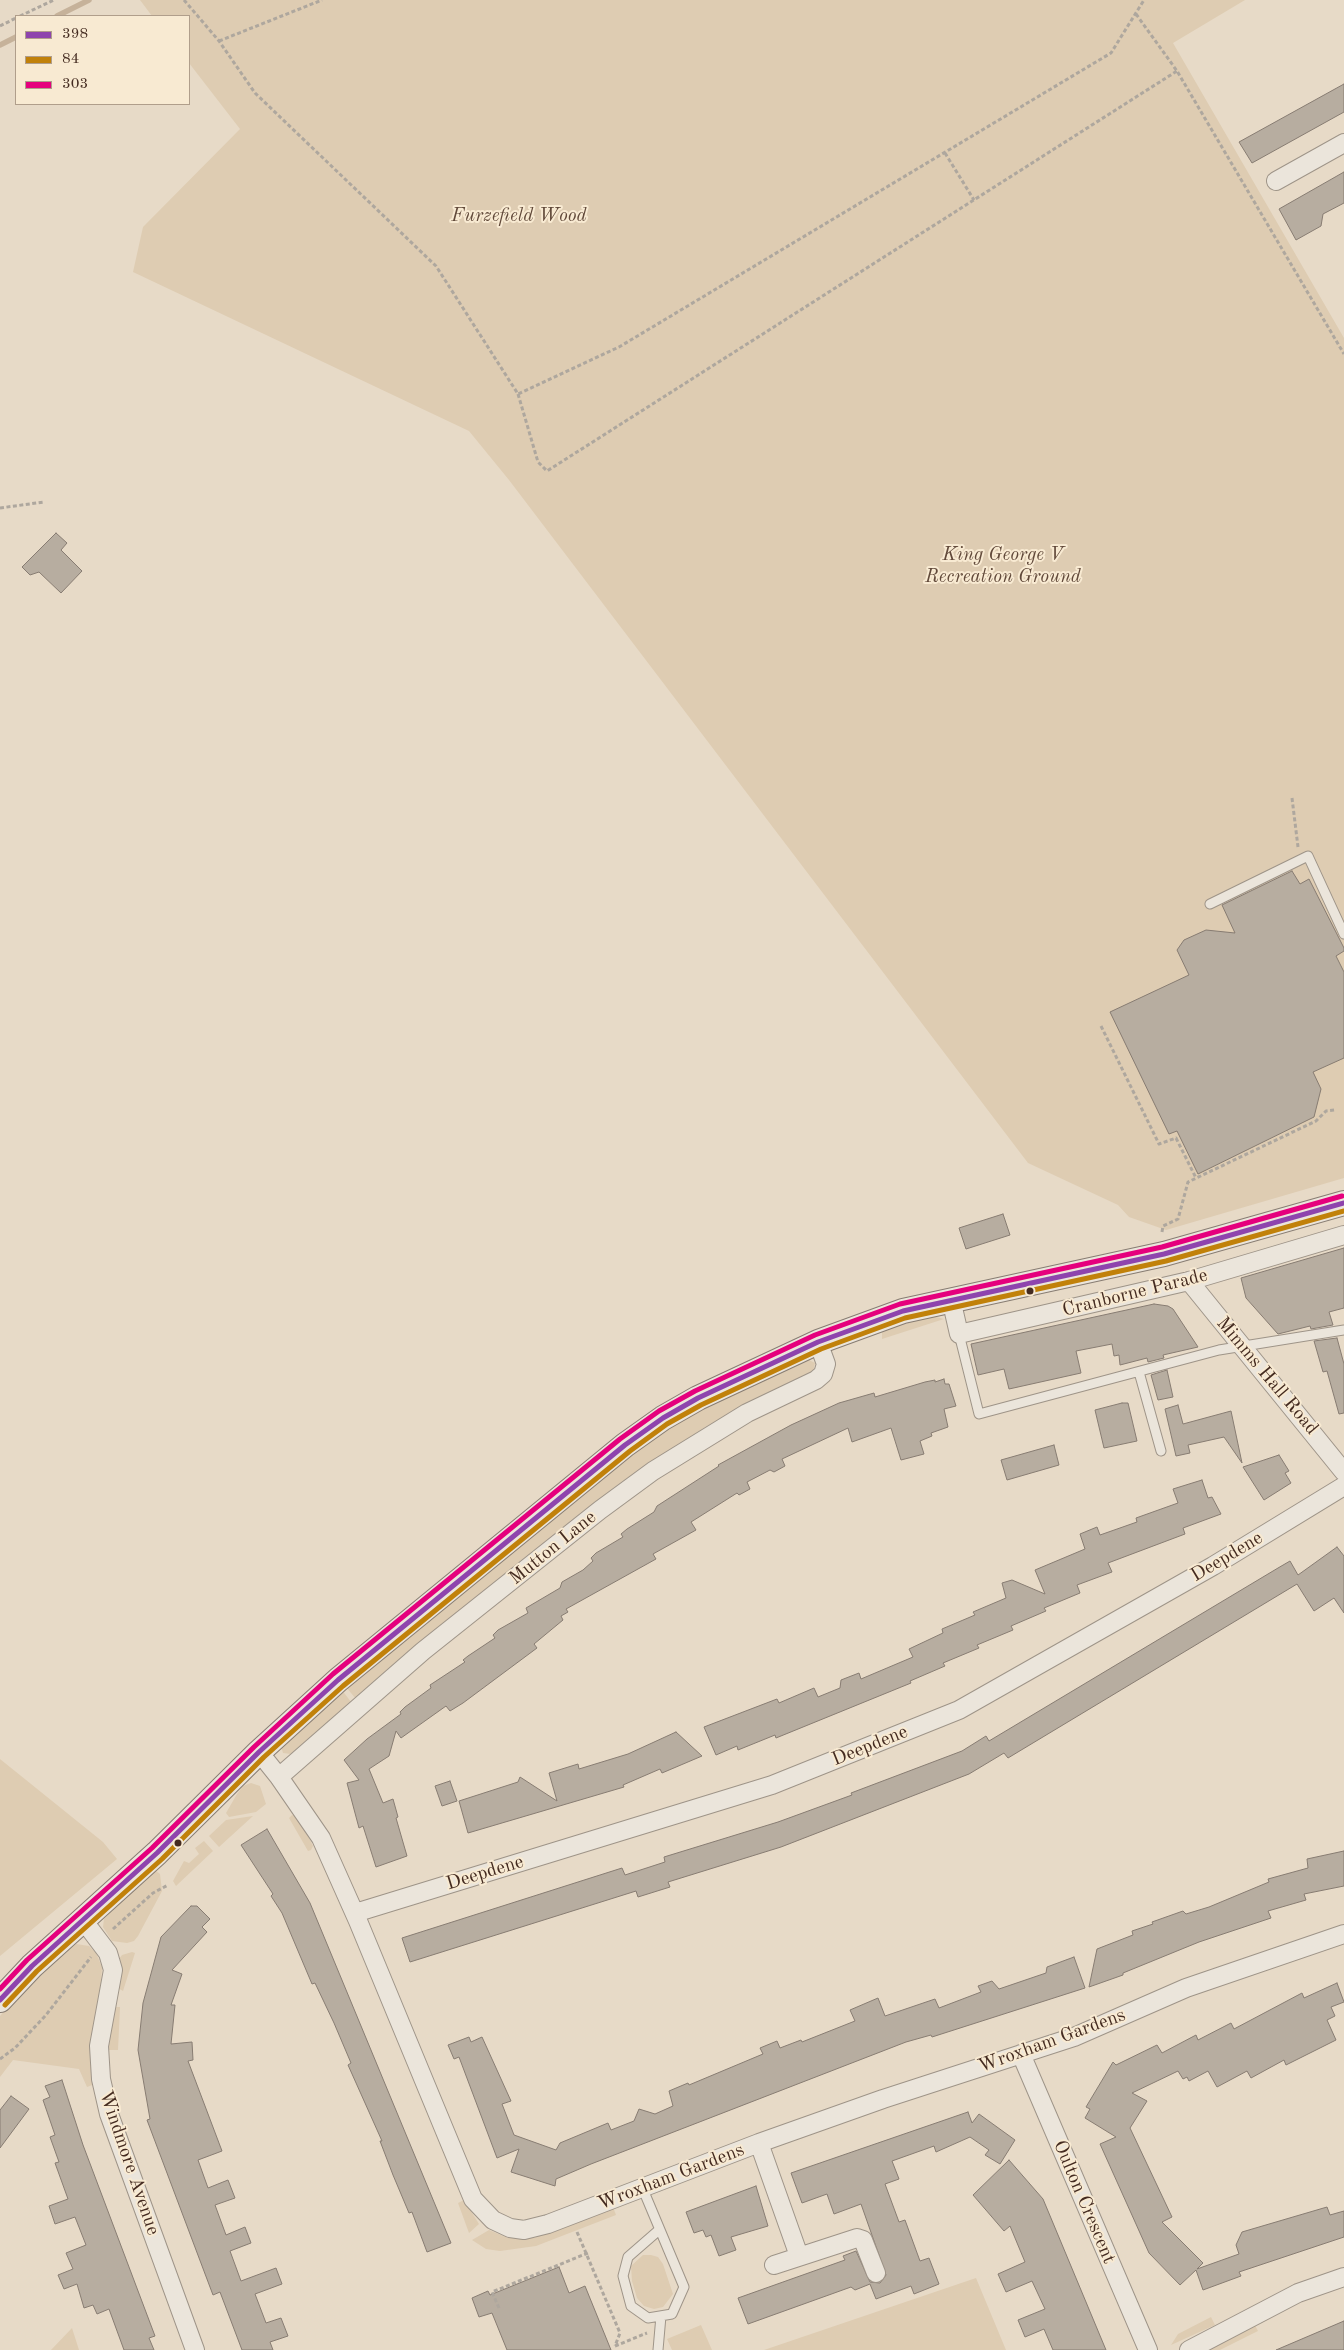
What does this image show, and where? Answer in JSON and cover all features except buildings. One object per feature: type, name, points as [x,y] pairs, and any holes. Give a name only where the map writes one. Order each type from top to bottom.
[{"type":"main road","name":"Mutton Lane","points":[[0,2000],[32,1966],[157,1853],[259,1752],[338,1680],[625,1445],[663,1418],[698,1398],[818,1342],[903,1311],[1164,1254],[1344,1203]]},
{"type":"street","points":[[1276,181],[1344,143]]},
{"type":"street","name":"Cranborne Parade","points":[[959,1334],[1188,1282],[1344,1235]]},
{"type":"street","name":"Mimms Hall Road","points":[[1188,1282],[1243,1346],[1344,1472]]},
{"type":"street","points":[[951,1299],[959,1334]]},
{"type":"street","name":"Mutton Lane","points":[[279,1777],[423,1651],[600,1510],[653,1471],[747,1413],[816,1380],[823,1374],[826,1364],[818,1342]]},
{"type":"street","name":"Deepdene","points":[[355,1912],[772,1785],[959,1710],[1213,1566],[1344,1486]]},
{"type":"street","name":"Wroxham Gardens","points":[[259,1752],[279,1777],[321,1838],[355,1912],[473,2198],[482,2211],[493,2220],[510,2228],[536,2228],[759,2143],[1107,2024],[1186,1988],[1344,1934]]},
{"type":"street","name":"Windmore Avenue","points":[[83,1920],[108,1953],[113,1970],[99,2046],[101,2079],[109,2114],[195,2350]]},
{"type":"street","name":"Oulton Crescent","points":[[1021,2054],[1148,2350]]},
{"type":"street","points":[[759,2143],[799,2256]]},
{"type":"street","points":[[774,2265],[857,2238],[863,2240],[876,2273]]},
{"type":"street","points":[[1189,2350],[1298,2293],[1344,2277]]},
{"type":"lane","points":[[1210,904],[1308,856],[1344,934]]},
{"type":"lane","points":[[959,1334],[979,1414],[1219,1350],[1327,1331],[1344,1330]]},
{"type":"lane","points":[[1139,1372],[1161,1451]]},
{"type":"lane","points":[[642,2188],[684,2287],[672,2314],[648,2318],[631,2306],[623,2276],[628,2257],[659,2230]]},
{"type":"lane","points":[[658,2350],[661,2316]]},
{"type":"path","points":[[22,15],[54,0]]},
{"type":"path","points":[[184,0],[219,41],[255,93],[436,266],[518,394],[538,462],[547,471],[1177,71]]},
{"type":"path","points":[[219,41],[322,0]]},
{"type":"path","points":[[518,394],[619,347],[1111,54],[1144,0]]},
{"type":"path","points":[[1136,14],[1177,71],[1344,354]]},
{"type":"path","points":[[0,26],[15,18]]},
{"type":"path","points":[[945,153],[974,200]]},
{"type":"path","points":[[0,508],[44,502]]},
{"type":"path","points":[[1292,798],[1299,860]]},
{"type":"path","points":[[1101,1026],[1159,1144],[1176,1138],[1196,1178]]},
{"type":"path","points":[[1160,1240],[1163,1226],[1178,1219],[1188,1182],[1316,1121],[1326,1112],[1336,1110]]},
{"type":"path","points":[[0,2059],[15,2048],[46,2015],[83,1970],[100,1942],[153,1893],[168,1884]]},
{"type":"path","points":[[577,2232],[588,2253],[620,2333],[615,2346],[660,2328]]},
{"type":"path","points":[[499,2308],[492,2292],[588,2253]]},
{"type":"green space","name":"King George V Recreation Ground","points":[[140,0],[1245,0],[1173,43],[1344,338],[1344,1178],[1166,1230],[1129,1217],[1118,1205],[1028,1163],[509,480],[469,431],[133,272],[143,227],[240,129],[190,64],[190,15],[151,15]]},
{"type":"green space","points":[[932,1316],[944,1319],[882,1339],[882,1332],[888,1327]]},
{"type":"green space","points":[[807,1359],[815,1363],[813,1372],[707,1426],[641,1469],[418,1644],[356,1699],[346,1687],[651,1439],[708,1405]]},
{"type":"green space","points":[[342,1690],[351,1702],[291,1754],[283,1753],[281,1746]]},
{"type":"green space","points":[[0,1759],[103,1842],[117,1859],[0,1956]]},
{"type":"green space","points":[[251,1783],[260,1786],[266,1804],[256,1812],[229,1817],[226,1813],[237,1794],[243,1786]]},
{"type":"green space","points":[[292,1815],[295,1816],[304,1828],[313,1846],[311,1850],[308,1851],[289,1818]]},
{"type":"green space","points":[[253,1816],[219,1847],[209,1836],[226,1820]]},
{"type":"green space","points":[[204,1841],[213,1851],[176,1886],[173,1881],[184,1861],[189,1863],[199,1854],[195,1848]]},
{"type":"green space","points":[[155,1870],[160,1874],[162,1891],[138,1936],[134,1941],[127,1943],[112,1941],[103,1927],[104,1919]]},
{"type":"green space","points":[[76,1944],[89,1946],[96,1953],[102,1967],[95,2084],[87,2087],[79,2069],[13,2060],[0,2077],[0,2016],[24,1988]]},
{"type":"green space","points":[[135,1953],[123,1991],[118,1988],[122,1975],[119,1959],[122,1955]]},
{"type":"green space","points":[[114,2007],[120,2007],[118,2050],[107,2050]]},
{"type":"green space","points":[[464,2200],[479,2224],[469,2233],[458,2203]]},
{"type":"green space","points":[[613,2207],[616,2215],[536,2246],[500,2251],[486,2249],[472,2240],[489,2230],[508,2238],[534,2238]]},
{"type":"green space","points":[[643,2255],[658,2257],[663,2264],[673,2294],[663,2307],[654,2309],[644,2306],[637,2298],[632,2281],[631,2266]]},
{"type":"green space","points":[[976,2278],[1006,2350],[764,2350]]},
{"type":"green space","points":[[1211,2317],[1215,2325],[1171,2345],[1178,2334]]},
{"type":"green space","points":[[701,2325],[712,2350],[672,2350],[667,2339]]},
{"type":"green space","points":[[1255,2325],[1258,2331],[1220,2350],[1199,2350]]},
{"type":"green space","points":[[72,2328],[79,2350],[51,2350]]},
{"type":"waterway","points":[[59,15],[89,0]]},
{"type":"waterway","points":[[0,45],[15,38]]},
{"type":"transit line","name":"303","points":[[0,1989],[27,1960],[152,1848],[254,1747],[333,1674],[620,1439],[659,1411],[695,1391],[815,1335],[900,1304],[1162,1247],[1342,1196]]},
{"type":"transit line","name":"398","points":[[0,2000],[32,1966],[157,1853],[259,1752],[338,1680],[625,1445],[663,1418],[698,1398],[818,1342],[903,1311],[1164,1254],[1344,1203]]},
{"type":"transit line","name":"84","points":[[5,2005],[37,1971],[162,1859],[264,1757],[343,1686],[630,1451],[667,1424],[701,1405],[821,1349],[905,1318],[1166,1261],[1344,1211]]},
{"type":"park label","name":"Furzefield Wood","points":[[519,216]]}]
